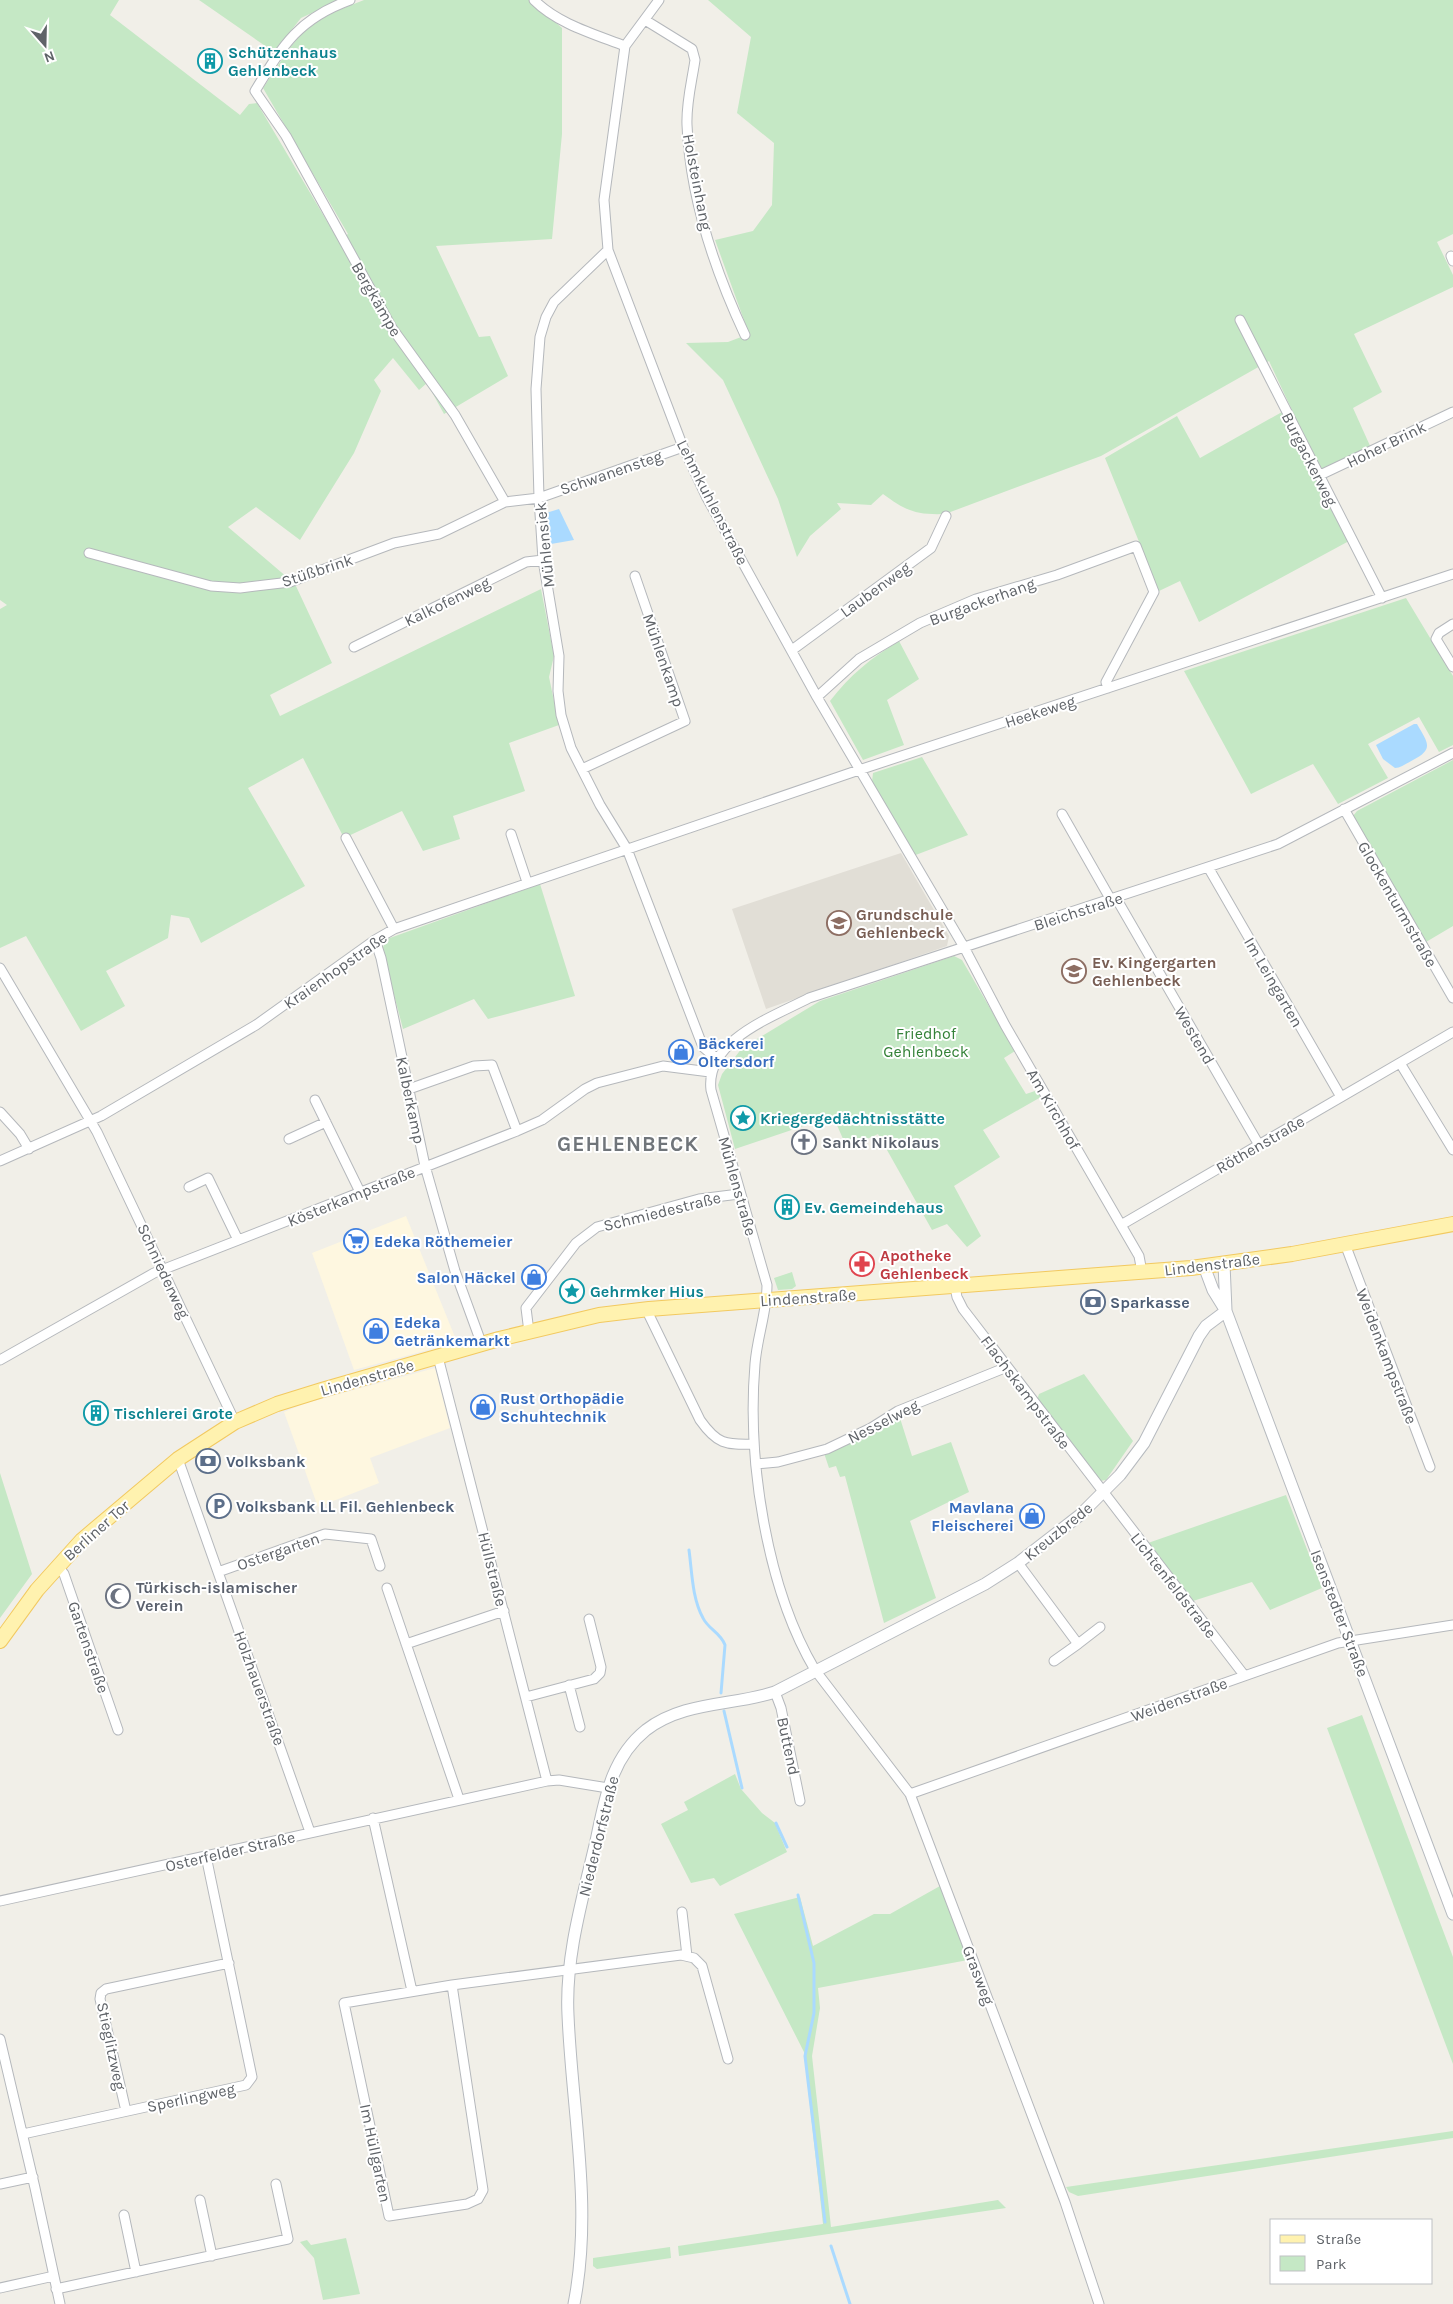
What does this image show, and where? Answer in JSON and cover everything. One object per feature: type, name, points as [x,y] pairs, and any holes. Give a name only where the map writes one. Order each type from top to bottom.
[{"type":"main road","name":"Lindenstraße","points":[[210,1437],[235,1422],[277,1404],[438,1357],[599,1315],[649,1309],[1142,1272],[1224,1264],[1453,1224]]},
{"type":"main road","name":"Isenstedter Straße","points":[[1224,1264],[1226,1311]]},
{"type":"main road","name":"Isenstedter Straße","points":[[1204,1266],[1213,1290],[1226,1311],[1453,1914]]},
{"type":"main road","name":"Kreuzbrede","points":[[815,1670],[985,1584],[1018,1563],[1103,1494],[1144,1443],[1199,1336],[1206,1326],[1226,1311]]},
{"type":"main road","name":"Berliner Tor","points":[[0,1641],[57,1565],[106,1519],[178,1459],[210,1437]]},
{"type":"main road","name":"Niederdorfstraße","points":[[574,2304],[580,2275],[583,2245],[583,2201],[568,2013],[570,1969],[583,1894],[608,1788],[623,1754],[646,1730],[661,1721],[695,1707],[758,1697],[775,1692],[815,1670]]},
{"type":"street","name":"Bergkämpe","points":[[350,0],[334,6],[306,22],[284,45],[255,91],[286,136],[392,328],[454,414],[505,502]]},
{"type":"street","points":[[534,0],[543,9],[564,22],[625,46]]},
{"type":"street","name":"Lehmkuhlenstraße","points":[[659,0],[625,46],[604,200],[608,250],[683,447],[710,504],[817,697],[964,947]]},
{"type":"street","name":"Holsteinhang","points":[[645,20],[692,49],[695,60],[687,125],[692,167],[720,276],[745,335]]},
{"type":"street","name":"Mühlensiek","points":[[608,250],[554,302],[546,317],[540,337],[536,389],[539,498],[542,560],[559,656],[558,691],[561,715],[571,748],[600,805],[627,849]]},
{"type":"street","name":"Burgackerweg","points":[[1240,320],[1382,598]]},
{"type":"street","name":"Hoher Brink","points":[[1318,476],[1453,412]]},
{"type":"street","name":"Schwanensteg","points":[[539,498],[683,447]]},
{"type":"street","name":"Stüßbrink","points":[[89,553],[194,583],[211,586],[240,588],[290,582],[394,543],[439,534],[505,502],[539,498]]},
{"type":"street","name":"Laubenweg","points":[[792,650],[930,548],[946,516]]},
{"type":"street","name":"Burgackerhang","points":[[817,697],[859,659],[920,623],[976,599],[1057,575],[1136,546],[1154,592],[1106,682],[1108,688]]},
{"type":"street","name":"Kalkofenweg","points":[[354,647],[526,562],[542,560]]},
{"type":"street","name":"Heekeweg","points":[[627,849],[859,770],[1453,574]]},
{"type":"street","name":"Mühlenkamp","points":[[582,769],[685,721],[635,576]]},
{"type":"street","points":[[1453,624],[1439,633],[1436,639],[1453,667]]},
{"type":"street","name":"Bleichstraße","points":[[710,1072],[716,1058],[744,1032],[809,998],[1278,844],[1453,753]]},
{"type":"street","name":"Glockenturmstraße","points":[[1344,809],[1453,998]]},
{"type":"street","name":"Westend","points":[[1062,814],[1259,1145]]},
{"type":"street","points":[[511,834],[527,882]]},
{"type":"street","points":[[346,838],[394,929]]},
{"type":"street","points":[[627,849],[703,1047],[716,1058]]},
{"type":"street","name":"Kraienhopstraße","points":[[0,1161],[90,1122],[263,1020],[375,940],[394,929],[627,849]]},
{"type":"street","name":"Im Leingarten","points":[[1208,867],[1341,1097]]},
{"type":"street","name":"Kalberkamp","points":[[375,940],[381,958],[425,1166],[455,1271],[482,1345]]},
{"type":"street","name":"Am Kirchhof","points":[[964,947],[1005,1025],[1139,1256],[1142,1272]]},
{"type":"street","name":"Schniederweg","points":[[0,968],[97,1132],[235,1422]]},
{"type":"street","name":"Röthenstraße","points":[[1121,1225],[1453,1032]]},
{"type":"street","points":[[1400,1063],[1453,1150]]},
{"type":"street","points":[[409,1089],[474,1066],[492,1065],[517,1131]]},
{"type":"street","name":"Kösterkampstraße","points":[[0,1360],[163,1269],[517,1131],[542,1120],[597,1082],[663,1066],[710,1072]]},
{"type":"street","name":"Mühlenstraße","points":[[710,1072],[711,1090],[739,1194],[767,1285],[767,1300]]},
{"type":"street","points":[[315,1100],[360,1192]]},
{"type":"street","points":[[0,1112],[20,1134],[29,1149]]},
{"type":"street","points":[[289,1139],[326,1122]]},
{"type":"street","points":[[189,1187],[208,1178],[238,1240]]},
{"type":"street","name":"Schmiedestraße","points":[[529,1332],[526,1308],[576,1243],[589,1232],[604,1224],[699,1199],[739,1194]]},
{"type":"street","name":"Weidenkampstraße","points":[[1345,1244],[1430,1467]]},
{"type":"street","name":"Flachskampstraße","points":[[955,1286],[957,1297],[964,1309],[1103,1494]]},
{"type":"street","points":[[767,1300],[755,1362],[752,1404],[756,1464],[774,1567],[787,1612],[803,1649],[815,1670]]},
{"type":"street","points":[[649,1309],[649,1316],[700,1420],[710,1434],[718,1441],[726,1444],[754,1444]]},
{"type":"street","name":"Hüllstraße","points":[[438,1357],[547,1781]]},
{"type":"street","name":"Nesselweg","points":[[756,1464],[778,1462],[827,1449],[871,1428],[898,1411],[1007,1367]]},
{"type":"street","name":"Holzhauerstraße","points":[[178,1459],[310,1832]]},
{"type":"street","name":"Lichtenfeldstraße","points":[[1103,1494],[1244,1675]]},
{"type":"street","name":"Ostergarten","points":[[218,1572],[325,1534],[370,1539],[380,1566]]},
{"type":"street","points":[[1018,1563],[1078,1644]]},
{"type":"street","name":"Gartenstraße","points":[[57,1565],[64,1574],[118,1730]]},
{"type":"street","points":[[387,1588],[459,1799]]},
{"type":"street","points":[[406,1644],[504,1611]]},
{"type":"street","points":[[526,1696],[594,1679],[600,1673],[601,1666],[589,1619]]},
{"type":"street","name":"Weidenstraße","points":[[910,1794],[1244,1675],[1350,1640],[1453,1625]]},
{"type":"street","points":[[1054,1661],[1100,1626]]},
{"type":"street","name":"Grasweg","points":[[815,1670],[910,1794],[1065,2202],[1099,2304]]},
{"type":"street","points":[[569,1685],[580,1726]]},
{"type":"street","name":"Buttend","points":[[775,1692],[781,1708],[800,1801]]},
{"type":"street","name":"Osterfelder Straße","points":[[0,1901],[547,1781],[559,1780],[608,1788]]},
{"type":"street","points":[[374,1818],[412,1991]]},
{"type":"street","name":"Sperlingweg","points":[[23,2134],[246,2085],[252,2077],[206,1856]]},
{"type":"street","points":[[682,1912],[687,1956],[694,1958],[702,1966],[728,2059]]},
{"type":"street","name":"Im Hüllgarten","points":[[452,1985],[483,2190],[478,2199],[466,2204],[389,2216],[344,2003],[452,1985],[681,1955],[687,1956]]},
{"type":"street","name":"Stieglitzweg","points":[[126,2111],[100,1999],[101,1993],[106,1988],[229,1963]]},
{"type":"street","points":[[0,2039],[33,2177],[60,2304]]},
{"type":"street","points":[[0,2184],[33,2177]]},
{"type":"street","points":[[56,2289],[288,2239],[276,2184]]},
{"type":"street","points":[[200,2200],[212,2256]]},
{"type":"street","points":[[124,2215],[136,2272]]},
{"type":"street","points":[[0,2288],[54,2276]]},
{"type":"shaded area","name":"Grundschule Gehlenbeck","points":[[901,853],[949,936],[947,946],[766,1009],[732,909]]},
{"type":"shaded area","points":[[406,1216],[457,1342],[354,1370],[312,1253]]},
{"type":"shaded area","points":[[435,1368],[450,1428],[370,1458],[379,1483],[318,1507],[284,1412],[306,1403]]},
{"type":"green space","points":[[0,0],[119,0],[110,15],[240,115],[249,104],[257,103],[338,240],[348,234],[263,88],[288,50],[308,26],[336,11],[364,0],[530,0],[562,28],[562,134],[552,239],[436,246],[479,337],[490,336],[508,376],[444,414],[427,383],[419,390],[393,358],[374,380],[381,391],[354,453],[300,540],[256,507],[228,527],[295,584],[332,663],[270,695],[280,716],[541,589],[554,656],[549,677],[559,725],[509,743],[525,791],[453,816],[460,839],[423,851],[402,811],[344,838],[303,758],[248,788],[305,886],[201,943],[189,918],[171,915],[168,938],[106,971],[125,1006],[81,1031],[26,936],[0,948],[0,609],[7,605],[0,600]]},
{"type":"green space","points":[[199,0],[340,0],[301,18],[274,52]]},
{"type":"green space","points":[[708,0],[1453,0],[1453,234],[1437,242],[1453,275],[1453,287],[1354,334],[1382,392],[1353,408],[1371,448],[1321,472],[1269,361],[1101,456],[945,514],[926,514],[912,511],[883,494],[871,505],[837,503],[841,509],[810,536],[797,557],[778,499],[723,380],[686,343],[728,342],[749,334],[715,240],[753,231],[772,205],[774,143],[737,113],[751,37]]},
{"type":"green space","points":[[1282,412],[1349,541],[1199,622],[1180,581],[1159,591],[1105,458],[1177,416],[1200,458]]},
{"type":"green space","points":[[1406,598],[1453,676],[1453,745],[1439,752],[1419,717],[1368,744],[1388,778],[1338,804],[1313,764],[1251,794],[1184,671]]},
{"type":"green space","points":[[899,641],[919,679],[887,700],[904,745],[863,760],[830,701],[861,668]]},
{"type":"green space","points":[[922,757],[968,835],[913,856],[872,782],[873,773]]},
{"type":"green space","points":[[1453,760],[1453,926],[1426,942],[1353,816],[1357,811]]},
{"type":"green space","points":[[540,884],[575,996],[488,1019],[474,999],[403,1029],[382,949],[387,939]]},
{"type":"green space","name":"Friedhof Gehlenbeck","points":[[954,956],[962,960],[1015,1051],[1004,1058],[1026,1094],[1038,1090],[1041,1097],[983,1130],[1000,1157],[954,1186],[981,1236],[967,1247],[947,1224],[932,1230],[878,1134],[847,1148],[833,1116],[735,1149],[718,1085],[722,1074],[742,1048],[820,1001]]},
{"type":"green space","points":[[792,1272],[796,1286],[792,1289],[778,1290],[774,1278]]},
{"type":"green space","points":[[1084,1374],[1133,1441],[1106,1480],[1100,1481],[1037,1400],[1039,1394]]},
{"type":"green space","points":[[899,1415],[912,1456],[951,1442],[969,1492],[910,1521],[936,1598],[884,1623],[845,1476],[840,1477],[836,1466],[829,1468],[824,1453],[873,1432]]},
{"type":"green space","points":[[0,1473],[32,1574],[0,1618]]},
{"type":"green space","points":[[1286,1495],[1322,1588],[1270,1610],[1252,1582],[1193,1601],[1148,1543]]},
{"type":"green space","points":[[1362,1715],[1453,1957],[1453,2064],[1327,1728]]},
{"type":"green space","points":[[735,1774],[741,1789],[762,1813],[775,1823],[787,1852],[720,1886],[714,1878],[691,1883],[661,1824],[688,1810],[684,1802]]},
{"type":"green space","points":[[940,1886],[968,1960],[818,1988],[820,2008],[812,2056],[831,2227],[998,2200],[1006,2208],[679,2256],[678,2246],[823,2224],[804,2052],[734,1914],[800,1897],[813,1946],[874,1914],[890,1914]]},
{"type":"green space","points":[[1453,2131],[1453,2138],[1078,2196],[1069,2192],[1066,2187]]},
{"type":"green space","points":[[346,2238],[360,2294],[323,2300],[314,2258],[300,2242],[307,2240],[311,2245]]},
{"type":"green space","points":[[670,2247],[671,2258],[597,2269],[593,2266],[593,2258]]},
{"type":"water","points":[[559,509],[574,540],[551,544],[546,513]]},
{"type":"water","points":[[1417,724],[1424,736],[1427,749],[1420,756],[1395,768],[1383,759],[1376,745]]},
{"type":"waterway","points":[[689,1550],[693,1585],[699,1610],[705,1622],[721,1637],[725,1645],[721,1693]]},
{"type":"waterway","points":[[724,1711],[742,1788]]},
{"type":"waterway","points":[[776,1823],[787,1847]]},
{"type":"waterway","points":[[798,1895],[814,1963],[814,2013],[805,2056],[825,2222]]},
{"type":"waterway","points":[[831,2246],[850,2304]]},
{"type":"place","name":"Schützenhaus Gehlenbeck","points":[[210,61]]},
{"type":"place","name":"Grundschule Gehlenbeck","points":[[839,923]]},
{"type":"place","name":"Ev. Kingergarten Gehlenbeck","points":[[1074,971]]},
{"type":"place","name":"Bäckerei Oltersdorf","points":[[681,1052]]},
{"type":"place","name":"Kriegergedächtnisstätte","points":[[743,1118]]},
{"type":"place","name":"Sankt Nikolaus","points":[[804,1142]]},
{"type":"place","name":"Ev. Gemeindehaus","points":[[787,1207]]},
{"type":"place","name":"Edeka Röthemeier","points":[[356,1241]]},
{"type":"place","name":"Apotheke Gehlenbeck","points":[[862,1264]]},
{"type":"place","name":"Salon Häckel","points":[[534,1277]]},
{"type":"place","name":"Gehrmker Hius","points":[[572,1291]]},
{"type":"place","name":"Sparkasse","points":[[1093,1302]]},
{"type":"place","name":"Edeka Getränkemarkt","points":[[376,1331]]},
{"type":"place","name":"Rust Orthopädie Schuhtechnik","points":[[483,1407]]},
{"type":"place","name":"Tischlerei Grote","points":[[96,1413]]},
{"type":"place","name":"Volksbank","points":[[208,1461]]},
{"type":"place","name":"Volksbank LL Fil. Gehlenbeck","points":[[219,1506]]},
{"type":"place","name":"Mavlana Fleischerei","points":[[1032,1516]]},
{"type":"place","name":"Türkisch-islamischer Verein","points":[[118,1596]]},
{"type":"district","name":"GEHLENBECK","points":[[628,1144]]}]
